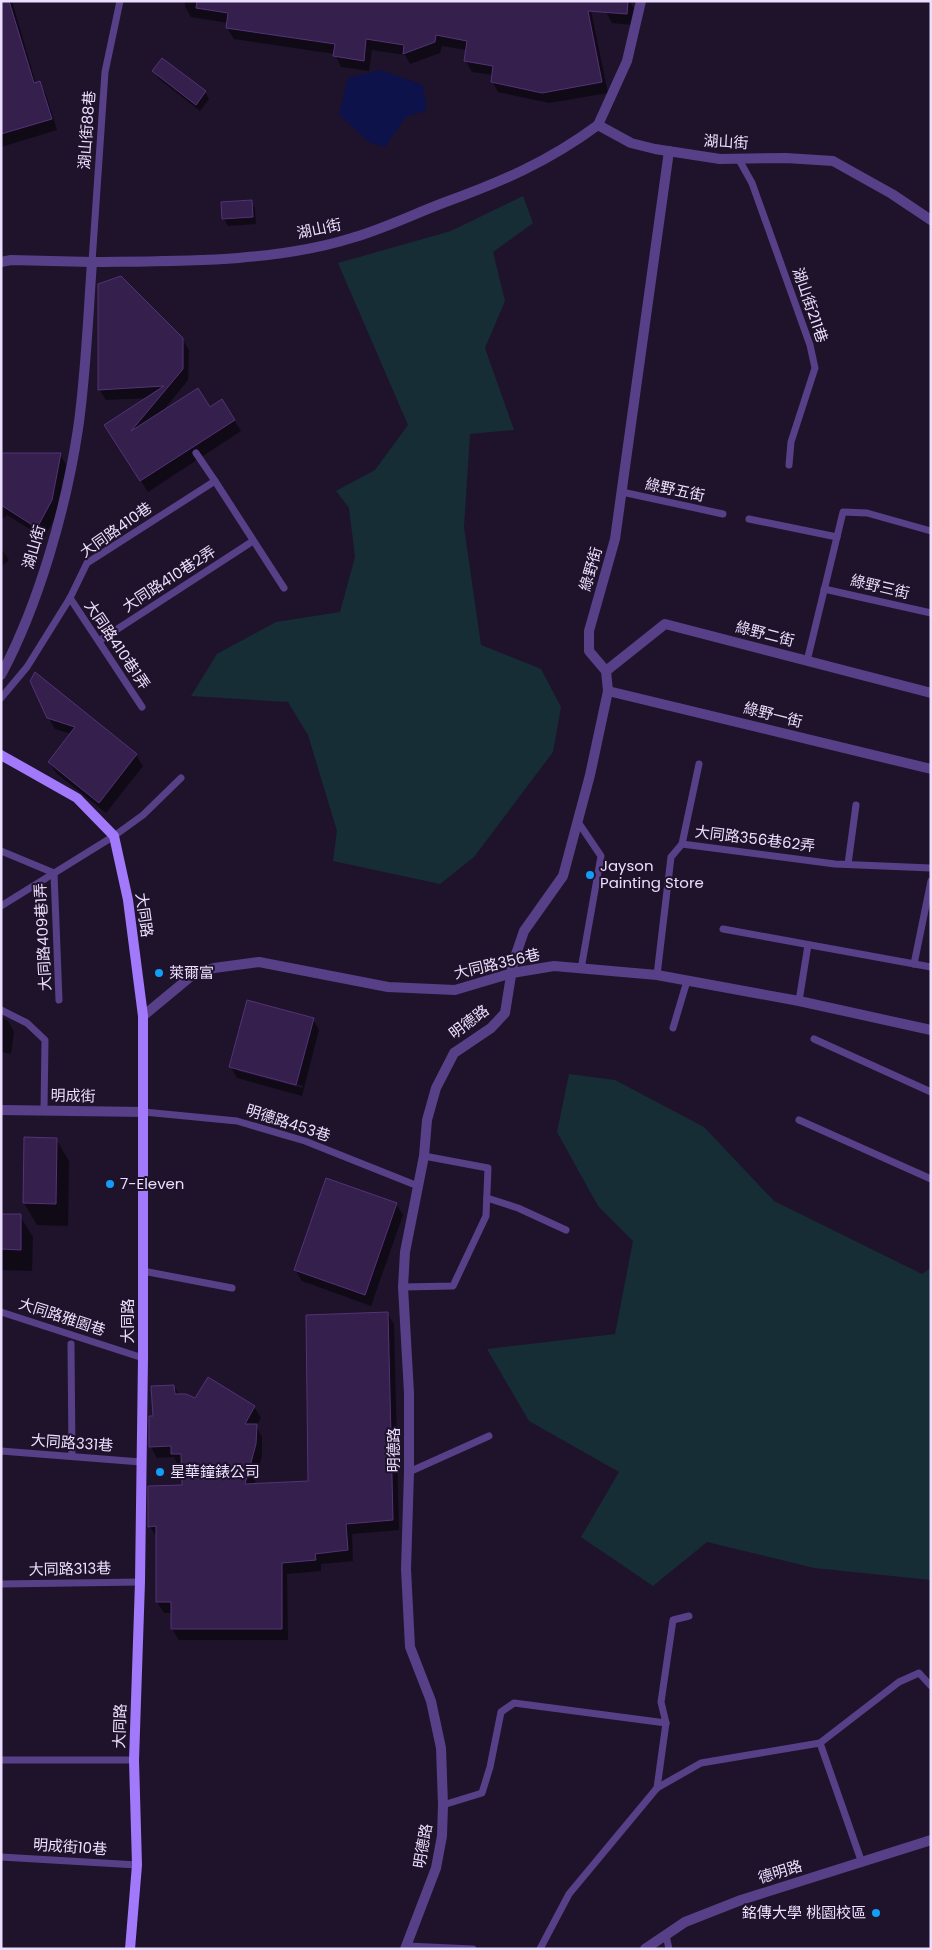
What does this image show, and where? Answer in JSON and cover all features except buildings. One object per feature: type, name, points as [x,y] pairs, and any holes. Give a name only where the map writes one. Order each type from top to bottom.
[{"type":"street","points":[[598,125],[628,61],[641,1]]},
{"type":"street","name":"湖山街","points":[[1,675],[18,643],[40,580],[68,481],[78,427],[92,262],[204,261],[304,249],[355,237],[494,185],[535,166],[574,143],[598,125],[631,143],[720,159],[833,161],[892,194],[931,220]]},
{"type":"street","name":"綠野街","points":[[606,671],[589,651],[589,631],[615,540],[669,151]]},
{"type":"street","points":[[5,259],[92,262]]},
{"type":"street","name":"綠野二街","points":[[606,671],[665,624],[931,693]]},
{"type":"street","points":[[512,973],[524,931],[563,876],[578,822],[608,691],[606,671]]},
{"type":"street","name":"綠野一街","points":[[608,691],[931,769]]},
{"type":"street","points":[[1,755],[78,798],[114,836]]},
{"type":"street","name":"大同路","points":[[114,836],[128,900],[143,1016],[143,1358],[140,1582],[134,1760],[137,1865],[130,1949]]},
{"type":"street","name":"大同路356巷","points":[[143,1016],[195,973],[214,968],[259,962],[388,987],[455,990],[512,973],[554,966],[657,975],[931,1030]]},
{"type":"street","name":"明德路","points":[[406,1947],[436,1868],[442,1836],[442,1805],[441,1748],[431,1701],[410,1647],[406,1569],[409,1472],[406,1330],[403,1287],[405,1252],[424,1156],[427,1120],[436,1088],[454,1053],[491,1028],[505,1013],[512,973]]},
{"type":"street","name":"明成街","points":[[1,1110],[144,1112]]},
{"type":"street","name":"德明路","points":[[645,1949],[685,1922],[741,1900],[931,1840]]},
{"type":"lane","name":"湖山街88巷","points":[[92,262],[105,72],[120,1]]},
{"type":"lane","name":"湖山街211巷","points":[[738,158],[752,183],[810,345],[815,368],[791,442],[789,465]]},
{"type":"lane","points":[[196,453],[284,588]]},
{"type":"lane","name":"大同路410巷","points":[[1,698],[27,667],[70,598],[87,563],[215,481]]},
{"type":"lane","name":"綠野五街","points":[[622,492],[723,514]]},
{"type":"lane","points":[[807,661],[843,512],[867,513],[931,531]]},
{"type":"lane","points":[[749,518],[837,537]]},
{"type":"lane","name":"大同路410巷2弄","points":[[99,641],[254,541]]},
{"type":"lane","name":"綠野三街","points":[[824,589],[931,613]]},
{"type":"lane","name":"大同路410巷1弄","points":[[70,598],[142,707]]},
{"type":"lane","points":[[682,844],[699,764]]},
{"type":"lane","points":[[1,906],[143,816],[181,778]]},
{"type":"lane","points":[[848,864],[856,805]]},
{"type":"lane","points":[[578,822],[601,856],[581,969]]},
{"type":"lane","name":"大同路356巷62弄","points":[[657,975],[672,857],[682,844],[848,864],[931,868]]},
{"type":"lane","points":[[1,851],[54,873]]},
{"type":"lane","name":"大同路409巷1弄","points":[[54,873],[60,1000]]},
{"type":"lane","points":[[914,964],[931,881]]},
{"type":"lane","points":[[723,929],[931,967]]},
{"type":"lane","points":[[799,1002],[808,945]]},
{"type":"lane","points":[[673,1028],[687,981]]},
{"type":"lane","points":[[1,1010],[28,1023],[45,1040],[44,1110]]},
{"type":"lane","points":[[814,1039],[931,1092]]},
{"type":"lane","name":"明德路453巷","points":[[144,1112],[237,1121],[305,1141],[418,1186]]},
{"type":"lane","points":[[799,1120],[931,1179]]},
{"type":"lane","points":[[403,1287],[453,1286],[486,1216],[488,1168],[424,1156]]},
{"type":"lane","points":[[487,1198],[518,1208],[566,1230]]},
{"type":"lane","points":[[144,1271],[232,1288]]},
{"type":"lane","name":"大同路雅園巷","points":[[1,1312],[143,1358]]},
{"type":"lane","points":[[71,1344],[72,1456]]},
{"type":"lane","points":[[409,1472],[489,1436]]},
{"type":"lane","name":"大同路331巷","points":[[1,1451],[141,1462]]},
{"type":"lane","name":"大同路313巷","points":[[1,1584],[140,1582]]},
{"type":"lane","points":[[657,1788],[666,1723],[661,1702],[673,1620],[689,1616]]},
{"type":"lane","points":[[540,1949],[569,1894],[657,1788],[701,1763],[820,1743],[899,1682],[919,1673],[931,1686]]},
{"type":"lane","points":[[442,1805],[482,1793],[490,1767],[501,1712],[514,1703],[666,1723]]},
{"type":"lane","points":[[820,1743],[862,1863]]},
{"type":"lane","points":[[1,1760],[134,1760]]},
{"type":"lane","name":"明成街10巷","points":[[1,1857],[137,1865]]},
{"type":"lane","points":[[666,1935],[670,1949]]},
{"type":"lane","points":[[406,1947],[473,1949]]},
{"type":"shaded area","points":[[380,70],[423,85],[427,110],[406,117],[385,147],[369,142],[339,115],[348,78]]},
{"type":"shaded area","points":[[523,196],[533,223],[493,252],[505,301],[485,348],[514,430],[470,434],[464,527],[481,645],[541,669],[561,707],[553,752],[474,857],[440,884],[333,861],[337,831],[308,735],[288,702],[191,696],[217,654],[276,622],[340,612],[355,557],[349,508],[336,491],[375,470],[408,425],[338,263],[451,231]]},
{"type":"shaded area","points":[[569,1074],[615,1080],[704,1127],[774,1201],[922,1274],[931,1268],[931,1580],[814,1568],[707,1542],[653,1586],[581,1537],[619,1472],[529,1421],[487,1349],[615,1334],[633,1241],[598,1206],[557,1132]]},
{"type":"place","name":"Jayson Painting Store","points":[[590,875]]},
{"type":"place","name":"萊爾富","points":[[159,973]]},
{"type":"place","name":"7-Eleven","points":[[110,1184]]},
{"type":"place","name":"星華鐘錶公司","points":[[160,1472]]},
{"type":"place","name":"銘傳大學 桃園校區","points":[[876,1913]]}]
